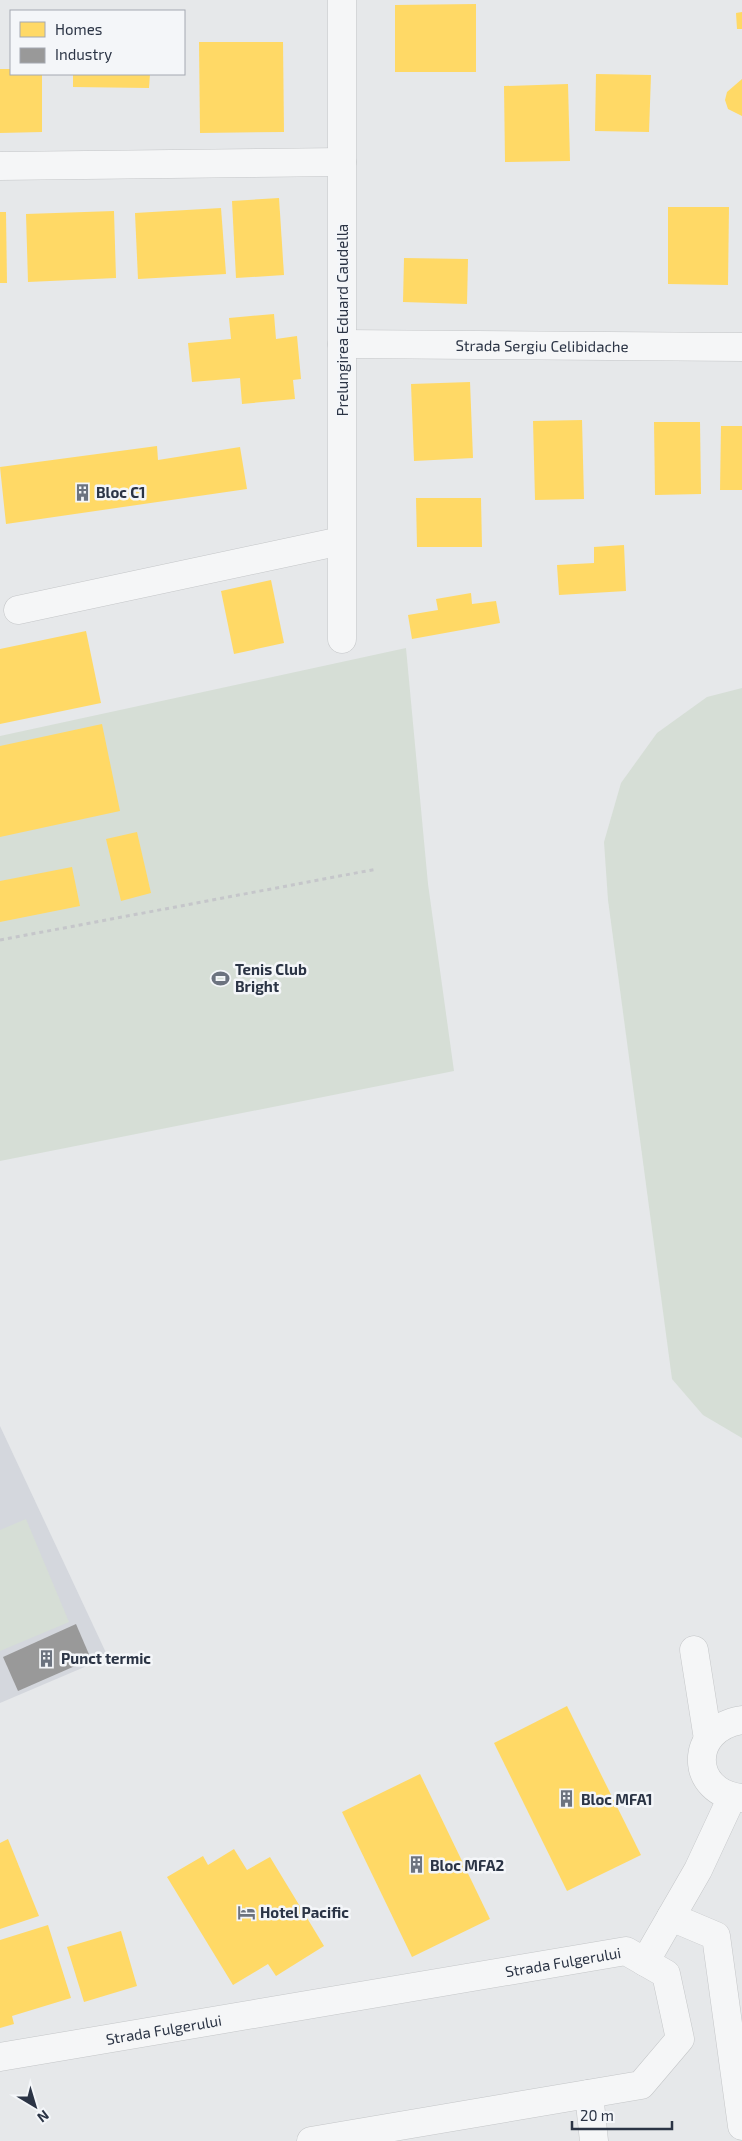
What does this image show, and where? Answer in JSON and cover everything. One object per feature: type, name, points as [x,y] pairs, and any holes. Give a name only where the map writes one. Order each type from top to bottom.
[{"type":"street","name":"Prelungirea Eduard Caudella","points":[[342,0],[342,639]]},
{"type":"street","points":[[0,166],[342,162]]},
{"type":"street","name":"Strada Sergiu Celibidache","points":[[342,344],[742,347]]},
{"type":"street","points":[[18,610],[342,541]]},
{"type":"street","points":[[694,1650],[708,1739]]},
{"type":"street","points":[[645,1962],[737,1798],[720,1792],[711,1784],[705,1774],[702,1762],[703,1750],[716,1728],[729,1722],[742,1720]]},
{"type":"street","points":[[671,1917],[716,1936],[742,2126]]},
{"type":"street","name":"Strada Fulgerului","points":[[0,2056],[626,1951],[666,1974],[680,2039],[641,2085],[311,2141]]},
{"type":"street","points":[[589,2094],[594,2141]]},
{"type":"path","points":[[0,940],[377,869]]},
{"type":"shaded area","name":"Tenis Club Bright","points":[[406,648],[428,884],[454,1071],[0,1161],[0,736]]},
{"type":"shaded area","points":[[742,688],[742,1438],[703,1415],[672,1379],[608,900],[604,842],[621,783],[657,733],[707,697]]},
{"type":"shaded area","points":[[0,1426],[108,1657],[0,1703]]},
{"type":"shaded area","points":[[26,1519],[69,1622],[0,1651],[0,1530]]},
{"type":"building: Homes","points":[[476,4],[476,72],[395,72],[395,5]]},
{"type":"building: Homes","points":[[742,12],[742,29],[737,29],[736,13]]},
{"type":"building: Homes","points":[[199,42],[283,42],[284,132],[200,133]]},
{"type":"building: Homes","points":[[0,69],[10,69],[10,75],[42,75],[42,132],[0,133]]},
{"type":"building: Homes","points":[[596,74],[651,75],[649,132],[595,131]]},
{"type":"building: Homes","points":[[73,75],[150,75],[149,88],[73,87]]},
{"type":"building: Homes","points":[[742,79],[742,116],[728,109],[725,100],[727,92]]},
{"type":"building: Homes","points":[[568,84],[570,161],[505,162],[504,86]]},
{"type":"building: Homes","points":[[279,198],[284,275],[236,278],[232,201]]},
{"type":"building: Homes","points":[[668,207],[729,207],[728,285],[668,284]]},
{"type":"building: Homes","points":[[221,208],[226,274],[138,279],[135,213]]},
{"type":"building: Homes","points":[[114,211],[116,278],[28,282],[26,214]]},
{"type":"building: Homes","points":[[0,212],[6,212],[7,283],[0,283]]},
{"type":"building: Homes","points":[[404,258],[468,259],[467,304],[403,302]]},
{"type":"building: Homes","points":[[274,314],[276,339],[297,336],[301,379],[293,380],[295,399],[242,404],[240,378],[192,382],[188,343],[231,339],[229,318]]},
{"type":"building: Homes","points":[[470,382],[473,458],[414,461],[411,384]]},
{"type":"building: Homes","points":[[582,420],[584,499],[535,500],[533,421]]},
{"type":"building: Homes","points":[[654,422],[700,422],[701,494],[655,495]]},
{"type":"building: Homes","points":[[721,426],[742,426],[742,490],[720,490]]},
{"type":"building: Homes","name":"Bloc C1","points":[[157,446],[158,460],[240,447],[247,489],[6,524],[0,467]]},
{"type":"building: Homes","points":[[416,498],[481,498],[482,547],[417,547]]},
{"type":"building: Homes","points":[[624,545],[626,591],[559,595],[557,565],[594,563],[594,547]]},
{"type":"building: Homes","points":[[271,580],[284,643],[234,654],[221,591]]},
{"type":"building: Homes","points":[[471,593],[472,604],[496,601],[500,623],[412,639],[408,615],[438,610],[436,599]]},
{"type":"building: Homes","points":[[86,631],[101,703],[0,724],[0,649]]},
{"type":"building: Homes","points":[[102,724],[120,811],[0,837],[0,746]]},
{"type":"building: Homes","points":[[137,832],[151,893],[121,901],[106,839]]},
{"type":"building: Homes","points":[[72,867],[80,906],[0,922],[0,881]]},
{"type":"building: Homes","name":"Bloc MFA1","points":[[567,1706],[641,1855],[567,1891],[494,1743]]},
{"type":"building: Homes","name":"Bloc MFA2","points":[[420,1774],[490,1919],[412,1957],[342,1812]]},
{"type":"building: Homes","points":[[8,1839],[39,1916],[0,1929],[0,1843]]},
{"type":"building: Homes","name":"Hotel Pacific","points":[[234,1849],[247,1870],[270,1857],[324,1946],[276,1976],[268,1964],[233,1985],[167,1877],[203,1856],[208,1865]]},
{"type":"building: Homes","points":[[48,1925],[71,1998],[12,2016],[14,2024],[0,2028],[0,1940]]},
{"type":"building: Homes","points":[[121,1931],[137,1986],[84,2002],[67,1947]]},
{"type":"building: Industry","name":"Punct termic","points":[[76,1624],[91,1659],[18,1691],[3,1657]]},
{"type":"place","name":"Bloc C1","points":[[82,492]]},
{"type":"place","name":"Tenis Club Bright","points":[[221,978]]},
{"type":"place","name":"Punct termic","points":[[47,1658]]},
{"type":"place","name":"Bloc MFA1","points":[[567,1799]]},
{"type":"place","name":"Bloc MFA2","points":[[416,1865]]},
{"type":"place","name":"Hotel Pacific","points":[[246,1912]]}]
